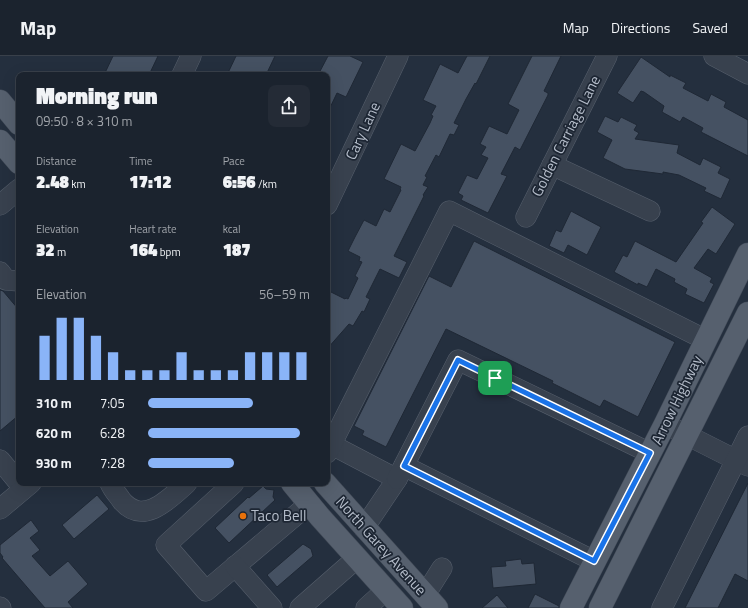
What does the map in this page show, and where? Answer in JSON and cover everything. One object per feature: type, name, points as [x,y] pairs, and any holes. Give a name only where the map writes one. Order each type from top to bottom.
[{"type":"main road","points":[[0,101],[16,120]]},
{"type":"main road","points":[[0,141],[16,160]]},
{"type":"main road","name":"Arrow Highway","points":[[571,608],[665,424],[748,254]]},
{"type":"main road","name":"Arrow Highway","points":[[600,608],[748,313]]},
{"type":"main road","name":"North Garey Avenue","points":[[294,486],[402,608]]},
{"type":"main road","name":"North Garey Avenue","points":[[328,486],[431,601]]},
{"type":"main road","points":[[309,504],[335,509],[359,538],[390,556]]},
{"type":"street","points":[[184,72],[192,56]]},
{"type":"street","name":"Cary Lane","points":[[330,199],[398,56]]},
{"type":"street","name":"Golden Carriage Lane","points":[[526,217],[607,56]]},
{"type":"street","points":[[714,56],[748,74]]},
{"type":"street","points":[[552,165],[650,211]]},
{"type":"street","points":[[1,203],[16,191]]},
{"type":"street","points":[[594,561],[401,473],[330,449],[449,211],[706,340]]},
{"type":"street","points":[[0,272],[6,280],[16,281]]},
{"type":"street","points":[[364,528],[401,473],[458,360],[650,453]]},
{"type":"street","points":[[665,424],[742,463]]},
{"type":"street","points":[[662,608],[742,463],[748,436]]},
{"type":"street","points":[[0,460],[16,477]]},
{"type":"street","points":[[0,509],[21,486]]},
{"type":"street","points":[[112,486],[128,508],[144,512],[164,502],[183,486]]},
{"type":"street","points":[[231,486],[166,544],[206,591],[309,504]]},
{"type":"street","points":[[300,608],[357,558]]},
{"type":"street","points":[[235,566],[272,608]]},
{"type":"street","points":[[431,601],[442,568]]},
{"type":"street","points":[[366,608],[386,590]]},
{"type":"building","points":[[113,56],[158,56],[150,72],[105,72]]},
{"type":"building","points":[[236,56],[275,56],[267,72],[228,72]]},
{"type":"building","points":[[328,56],[350,56],[363,62],[346,97],[337,93],[330,108],[330,72],[320,72]]},
{"type":"building","points":[[467,56],[490,56],[454,123],[459,125],[454,135],[450,134],[439,157],[436,155],[425,176],[427,177],[423,185],[428,187],[394,256],[407,262],[399,278],[380,269],[366,297],[370,299],[364,312],[362,311],[353,326],[349,324],[330,346],[330,292],[348,299],[358,278],[355,276],[362,262],[359,261],[360,257],[348,251],[364,220],[376,226],[384,209],[390,212],[401,190],[401,187],[384,179],[401,144],[415,151],[430,123],[433,116],[431,115],[436,106],[423,100],[440,64],[458,73]]},
{"type":"building","points":[[532,56],[561,56],[544,91],[548,93],[548,95],[520,150],[515,147],[501,174],[507,176],[488,213],[461,200],[463,196],[458,193],[467,175],[477,179],[488,158],[481,155],[486,147],[480,144],[489,126],[507,134],[519,110],[508,104]]},
{"type":"building","points":[[641,57],[670,77],[670,75],[686,83],[683,88],[708,101],[711,94],[726,102],[724,107],[748,120],[748,156],[701,132],[703,128],[683,117],[680,122],[662,112],[664,106],[644,92],[641,91],[633,103],[617,93]]},
{"type":"building","points":[[605,116],[618,122],[621,117],[637,125],[634,130],[639,133],[635,139],[679,145],[677,153],[700,165],[703,158],[721,167],[718,173],[730,179],[721,199],[704,191],[706,188],[679,175],[663,172],[663,174],[625,169],[603,158],[612,140],[597,132]]},
{"type":"building","points":[[712,207],[735,224],[716,254],[708,249],[694,268],[712,278],[710,282],[714,284],[704,303],[685,294],[687,289],[674,282],[675,279],[656,269],[647,287],[638,283],[638,285],[614,272],[623,255],[627,257],[635,241],[676,262],[703,223],[701,222]]},
{"type":"building","points":[[571,211],[601,227],[587,255],[568,245],[564,253],[549,246],[556,230],[561,232]]},
{"type":"building","points":[[474,241],[675,342],[638,417],[604,400],[600,407],[552,383],[553,381],[446,329],[386,447],[362,435],[364,431],[354,426],[429,276],[451,287]]},
{"type":"building","points":[[0,290],[3,291],[16,306],[16,418],[0,431]]},
{"type":"building","points":[[748,483],[748,581],[735,574],[718,608],[685,608]]},
{"type":"building","name":"Taco Bell","points":[[263,486],[266,489],[274,490],[273,497],[275,500],[229,543],[215,528],[248,497],[249,498]]},
{"type":"building","points":[[97,495],[109,509],[74,539],[62,525]]},
{"type":"building","points":[[31,520],[39,531],[30,538],[40,550],[32,556],[50,576],[68,561],[88,584],[68,602],[73,608],[45,608],[2,558],[3,557],[0,553],[0,545]]},
{"type":"building","points":[[303,544],[311,549],[313,556],[277,587],[267,575]]},
{"type":"building","points":[[521,559],[522,564],[534,563],[536,584],[493,588],[491,567],[506,566],[505,561]]},
{"type":"building","points":[[535,594],[559,606],[559,608],[528,608]]},
{"type":"building","points":[[497,595],[508,608],[482,608]]},
{"type":"place","name":"Taco Bell","points":[[243,516]]},
{"type":"route","points":[[458,360],[495,378],[650,453],[594,561],[404,466],[458,360]]}]
